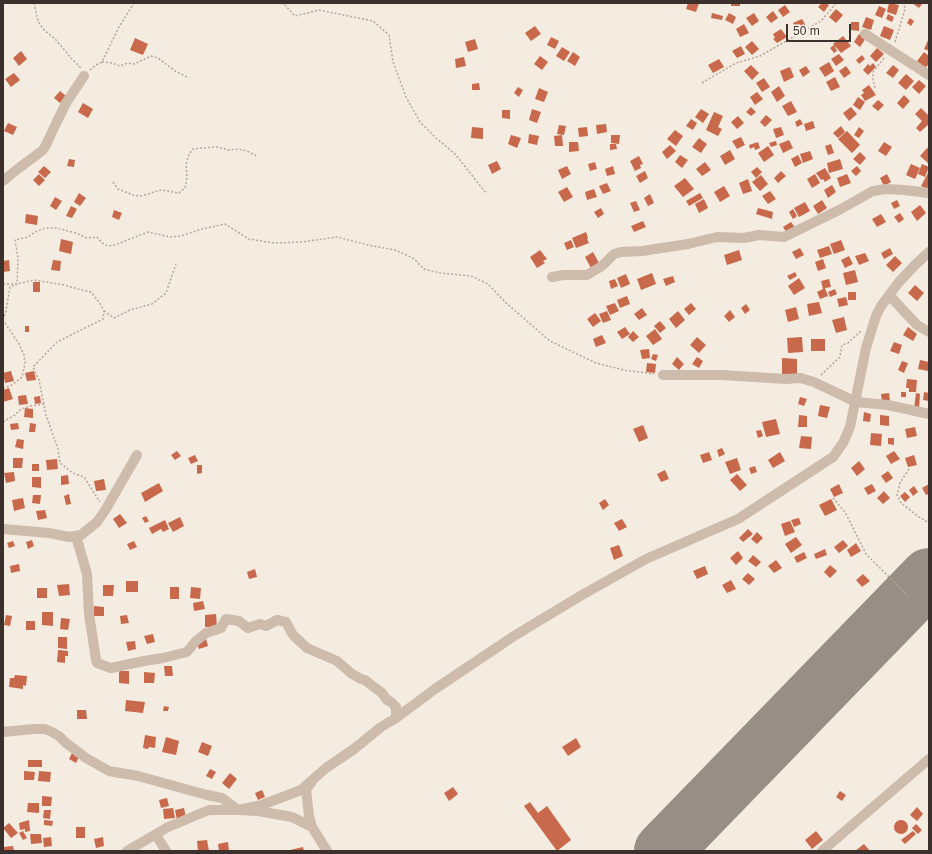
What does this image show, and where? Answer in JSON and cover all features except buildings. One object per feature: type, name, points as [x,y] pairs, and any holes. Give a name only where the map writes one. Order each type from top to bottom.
[{"type":"street","points":[[865,34],[929,75]]},
{"type":"street","points":[[3,181],[42,150],[46,145],[66,103],[84,76]]},
{"type":"street","points":[[552,277],[586,275],[602,266],[614,254],[621,252],[642,251],[688,244],[717,237],[744,238],[759,235],[784,237],[839,210],[873,191],[886,188],[929,193]]},
{"type":"street","points":[[3,732],[34,728],[52,732],[86,758],[110,771],[138,776],[222,798],[238,810],[262,805],[300,790],[326,768],[354,749],[381,727],[514,636],[646,559],[738,519],[833,456],[843,443],[850,427],[866,348],[880,306],[914,266],[929,252]]},
{"type":"street","points":[[889,295],[918,325],[929,332]]},
{"type":"street","points":[[663,375],[722,375],[786,379],[801,378],[814,382],[856,402],[888,406],[929,414]]},
{"type":"street","points":[[3,529],[49,533],[69,537],[81,535],[97,522],[106,509],[137,454]]},
{"type":"street","points":[[76,536],[87,574],[89,614],[96,660],[98,663],[111,668],[187,652],[195,642],[206,633],[221,628],[226,619],[239,621],[248,628],[260,624],[266,626],[277,620],[286,622],[293,635],[307,648],[337,661],[352,674],[361,680],[365,680],[382,693],[387,700],[396,707],[396,718]]},
{"type":"street","points":[[822,851],[929,760]]},
{"type":"street","points":[[314,779],[306,789],[309,816],[312,827],[327,851]]},
{"type":"street","points":[[127,851],[168,827],[209,810],[258,811],[292,817],[312,827]]},
{"type":"street","points":[[156,835],[166,851]]},
{"type":"path","points":[[34,3],[38,21],[43,29],[56,40],[71,58],[81,67],[84,76],[96,65],[102,62],[120,66],[128,63],[134,64],[151,56],[158,58],[175,71],[190,78]]},
{"type":"path","points":[[102,62],[119,27],[134,3]]},
{"type":"path","points":[[277,3],[284,4],[295,16],[319,10],[373,21],[389,35],[393,62],[406,97],[420,122],[455,154],[486,193]]},
{"type":"path","points":[[702,83],[736,63],[760,56],[821,21],[835,3]]},
{"type":"path","points":[[113,182],[118,189],[133,195],[141,196],[162,190],[179,193],[185,188],[187,178],[186,165],[189,154],[193,149],[218,147],[228,150],[247,151],[257,156]]},
{"type":"path","points":[[17,284],[18,258],[15,240],[28,237],[45,228],[56,228],[76,233],[87,238],[97,237],[102,243],[108,246],[115,245],[148,232],[170,237],[181,236],[202,229],[225,224],[249,239],[274,243],[302,242],[337,237],[395,250],[413,258],[424,269],[440,273],[470,276],[488,284],[505,302],[550,340],[596,363],[624,370],[663,375]]},
{"type":"path","points":[[3,388],[12,385],[22,377],[25,364],[24,355],[19,344],[3,320],[10,287],[34,280],[64,285],[91,292],[104,311],[114,318],[130,310],[152,304],[166,293],[176,264]]},
{"type":"path","points":[[3,284],[17,284]]},
{"type":"path","points":[[101,506],[84,477],[73,473],[60,463],[58,448],[46,415],[39,380],[33,367],[57,342],[103,319],[104,311]]},
{"type":"path","points":[[814,382],[840,357],[842,345],[848,343],[865,327]]},
{"type":"path","points":[[3,422],[15,415],[21,409],[45,404]]},
{"type":"path","points":[[909,469],[900,483],[897,495],[901,503],[929,523]]},
{"type":"path","points":[[834,498],[845,512],[866,554],[910,597]]},
{"type":"runway","points":[[663,851],[929,577]]}]
